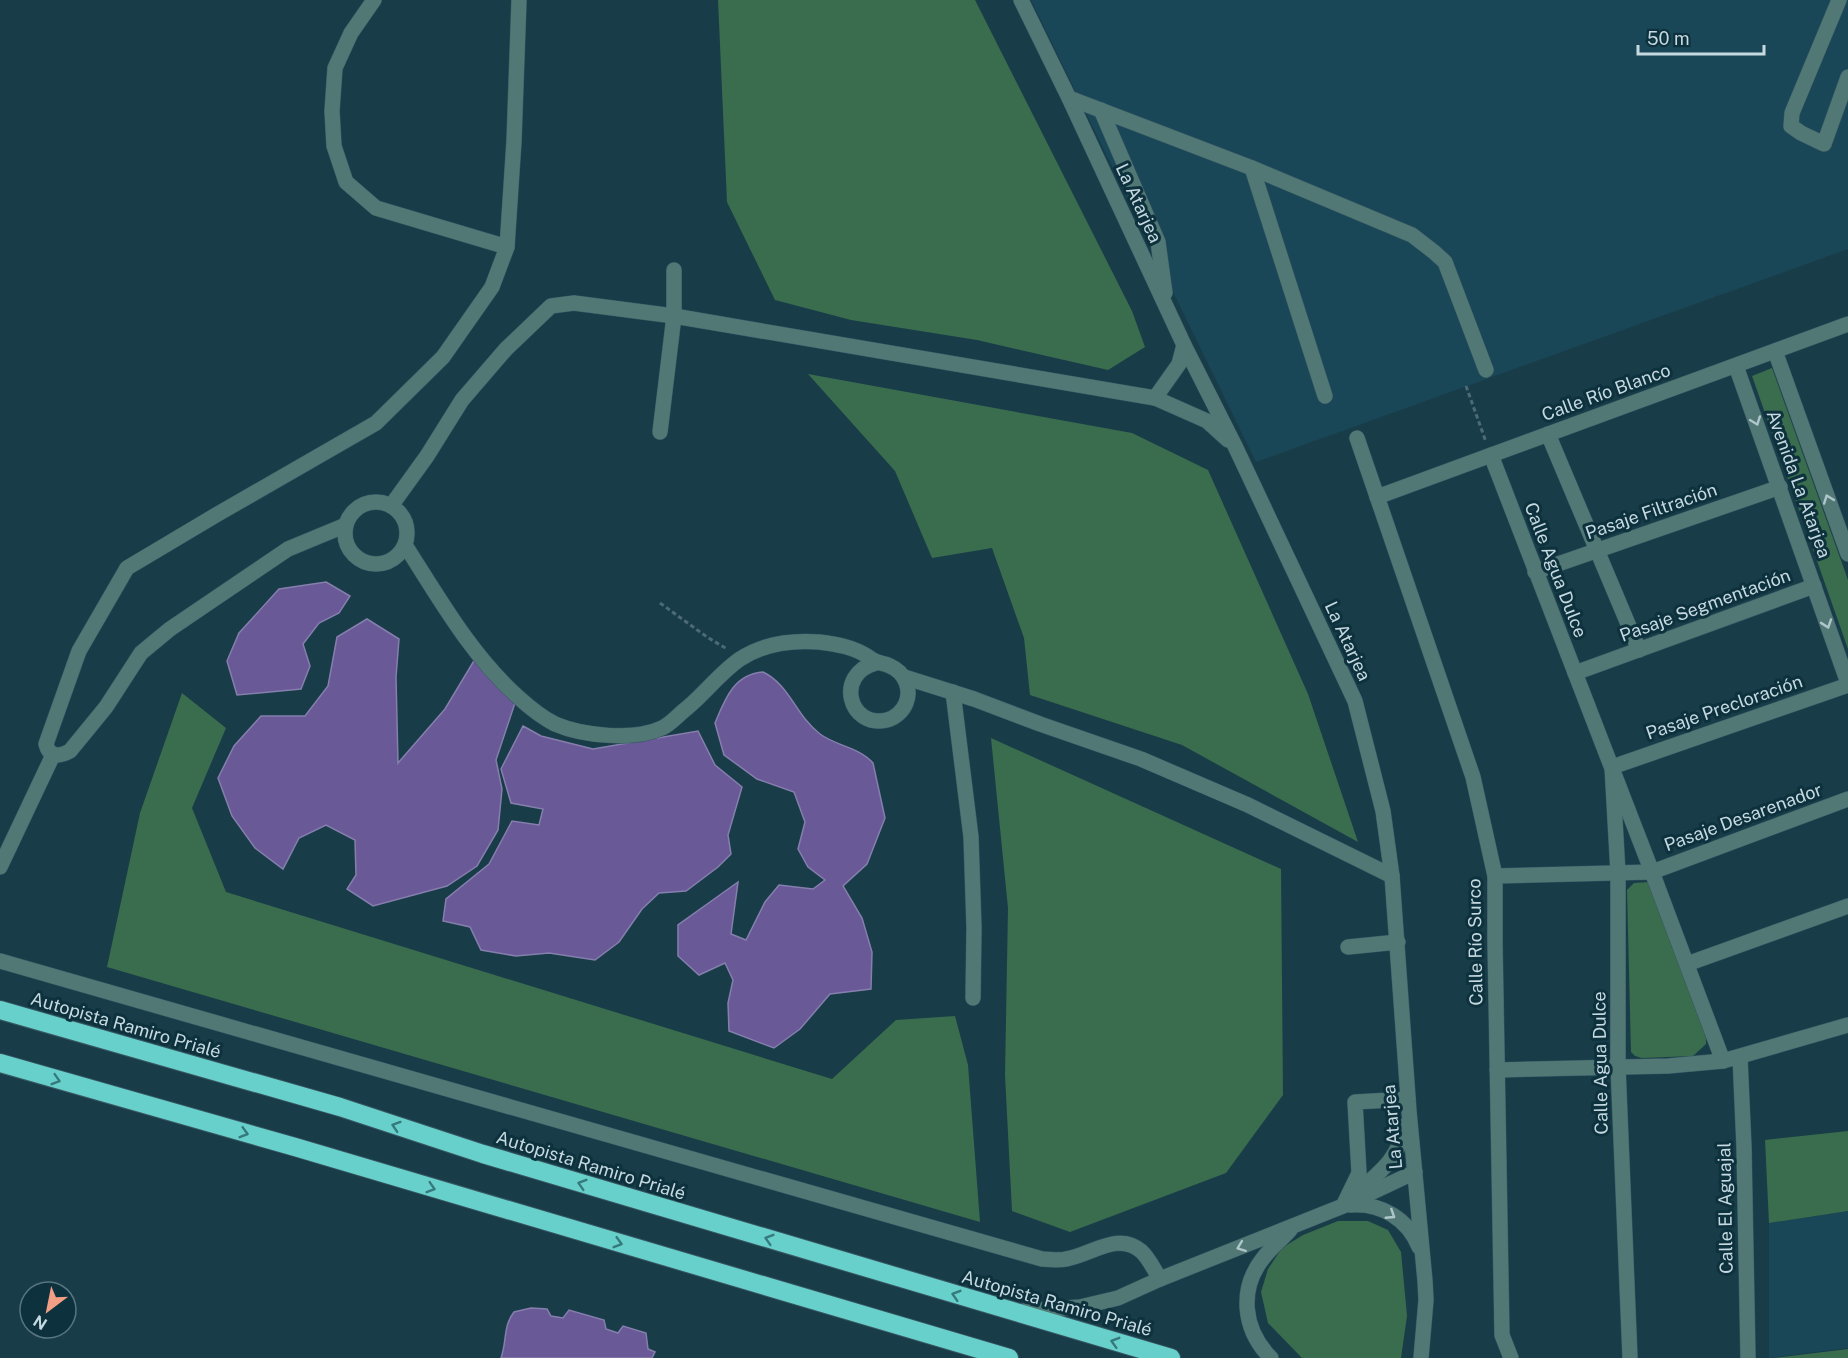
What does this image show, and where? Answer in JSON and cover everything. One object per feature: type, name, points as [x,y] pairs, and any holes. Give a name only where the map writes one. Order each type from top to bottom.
[{"type":"highway","name":"Autopista Ramiro Prialé","points":[[0,1010],[340,1107],[483,1154],[1171,1358]]},
{"type":"highway","points":[[0,1063],[295,1147],[1009,1358]]},
{"type":"street","points":[[374,0],[351,33],[335,68],[332,111],[334,146],[346,183],[376,208],[507,247]]},
{"type":"street","points":[[346,525],[288,549],[170,628],[141,653],[106,707],[70,751],[62,755],[53,755],[48,751],[46,744],[79,651],[127,568],[376,423],[443,357],[492,287],[507,247],[514,141],[519,0]]},
{"type":"street","name":"La Atarjea","points":[[1020,0],[1069,98],[1184,345],[1235,446],[1355,701],[1383,811],[1392,876],[1426,1300],[1421,1358]]},
{"type":"street","points":[[1839,0],[1792,113],[1791,126],[1824,144],[1848,76]]},
{"type":"street","points":[[1069,98],[1252,168],[1412,236],[1445,262],[1486,370]]},
{"type":"street","points":[[1101,110],[1158,242],[1167,308]]},
{"type":"street","points":[[1252,168],[1325,396]]},
{"type":"street","points":[[660,432],[674,316],[675,270]]},
{"type":"street","points":[[391,506],[427,456],[462,400],[506,349],[551,306],[573,303],[674,316],[1155,398],[1207,421],[1235,446]]},
{"type":"street","name":"Calle Río Blanco","points":[[1377,496],[1848,324]]},
{"type":"street","points":[[1155,398],[1179,364],[1184,345]]},
{"type":"street","name":"Avenida La Atarjea","points":[[1775,351],[1848,554]]},
{"type":"street","name":"Avenida La Atarjea","points":[[1736,366],[1848,684]]},
{"type":"street","points":[[1548,434],[1640,650]]},
{"type":"street","name":"Calle Río Surco","points":[[1357,438],[1473,777],[1496,876],[1502,1335],[1511,1358]]},
{"type":"street","name":"Calle Agua Dulce","points":[[1491,455],[1723,1061]]},
{"type":"street","name":"Pasaje Filtración","points":[[1535,572],[1780,487]]},
{"type":"street","points":[[377,502],[391,506],[400,513],[405,523],[407,534],[405,545],[398,556],[386,563],[373,564],[360,560],[350,550],[345,538],[346,525],[353,513],[364,504],[377,502]]},
{"type":"street","points":[[405,545],[461,633],[519,698],[555,724],[596,735],[626,736],[662,728],[740,659],[761,649],[789,642],[808,641],[834,644],[862,652],[876,663]]},
{"type":"street","name":"Pasaje Segmentación","points":[[1575,673],[1814,586]]},
{"type":"street","points":[[904,676],[909,694],[902,711],[885,721],[876,721],[859,713],[850,696],[851,687],[860,671],[876,663],[887,664],[904,676],[1141,759],[1248,805],[1392,876]]},
{"type":"street","name":"Pasaje Precloración","points":[[1612,767],[1848,684]]},
{"type":"street","points":[[953,692],[971,837],[975,928],[973,998]]},
{"type":"street","points":[[0,867],[53,755]]},
{"type":"street","name":"Calle Agua Dulce","points":[[1612,767],[1618,873],[1618,1066],[1630,1358]]},
{"type":"street","name":"Pasaje Desarenador","points":[[1496,876],[1652,872],[1848,799]]},
{"type":"street","points":[[1687,964],[1848,906]]},
{"type":"street","points":[[1348,947],[1398,942]]},
{"type":"street","points":[[0,961],[1042,1259],[1064,1260],[1114,1242],[1125,1242],[1144,1253],[1160,1279]]},
{"type":"street","points":[[1497,1070],[1668,1066],[1723,1061],[1848,1025]]},
{"type":"street","name":"Calle El Aguajal","points":[[1740,1056],[1748,1358]]},
{"type":"street","points":[[1355,1102],[1409,1105],[1401,1145],[1392,1159],[1343,1206],[1359,1173],[1355,1102]]},
{"type":"street","points":[[1012,1311],[1049,1311],[1080,1307],[1118,1298],[1343,1206],[1415,1172]]},
{"type":"street","points":[[1343,1206],[1360,1204],[1386,1210],[1407,1227],[1422,1252]]},
{"type":"street","points":[[1271,1358],[1252,1332],[1248,1319],[1247,1294],[1256,1269],[1295,1226]]},
{"type":"street","points":[[974,1347],[997,1358]]},
{"type":"path","points":[[1466,386],[1491,455]]},
{"type":"path","points":[[660,603],[740,659]]},
{"type":"shaded area","points":[[1031,0],[1848,0],[1848,249],[1256,462]]},
{"type":"shaded area","points":[[326,582],[350,596],[339,613],[319,623],[303,644],[310,666],[301,689],[237,695],[227,661],[239,633],[279,589]]},
{"type":"shaded area","points":[[367,619],[399,639],[396,677],[398,763],[445,709],[475,659],[515,703],[496,760],[502,789],[498,830],[477,866],[447,886],[373,906],[347,889],[356,875],[355,840],[326,825],[299,838],[283,869],[255,848],[232,816],[218,778],[234,746],[261,716],[305,716],[328,686],[337,637]]},
{"type":"shaded area","points":[[763,672],[780,685],[805,719],[820,734],[861,753],[873,763],[885,818],[867,864],[843,886],[862,918],[872,952],[871,989],[830,994],[800,1029],[774,1048],[729,1031],[728,1003],[733,980],[725,963],[699,975],[678,956],[678,925],[738,882],[731,934],[746,940],[765,902],[779,885],[813,889],[825,880],[808,867],[798,849],[805,822],[794,792],[757,779],[724,755],[715,723],[723,705],[732,689],[745,677]]},
{"type":"shaded area","points":[[523,726],[541,736],[593,749],[698,731],[715,765],[742,787],[728,835],[731,854],[686,891],[659,893],[642,909],[619,942],[595,960],[549,953],[516,956],[481,950],[470,927],[443,921],[446,899],[489,864],[512,821],[539,825],[543,809],[511,803],[501,769]]},
{"type":"shaded area","points":[[1848,1211],[1848,1348],[1769,1358],[1769,1223]]},
{"type":"shaded area","points":[[531,1308],[547,1309],[551,1316],[563,1318],[569,1310],[604,1320],[606,1329],[618,1333],[623,1326],[646,1333],[648,1349],[655,1352],[652,1358],[501,1358],[507,1328],[514,1312]]},
{"type":"green space","points":[[718,0],[975,0],[1132,311],[1145,347],[1108,370],[977,340],[851,320],[775,300],[727,202]]},
{"type":"green space","points":[[1772,368],[1848,580],[1848,649],[1752,376]]},
{"type":"green space","points":[[808,374],[1132,433],[1208,470],[1308,694],[1358,842],[1182,745],[1030,695],[1024,638],[992,548],[932,558],[895,471]]},
{"type":"green space","points":[[182,693],[226,728],[192,808],[226,892],[832,1079],[896,1020],[955,1016],[968,1065],[980,1222],[107,967],[140,813]]},
{"type":"green space","points":[[991,738],[1281,869],[1283,1095],[1226,1173],[1070,1232],[1012,1211],[1005,1075],[1008,908]]},
{"type":"green space","points":[[1649,882],[1706,1038],[1706,1044],[1693,1056],[1642,1058],[1631,1052],[1627,890],[1634,883]]},
{"type":"green space","points":[[1848,1131],[1848,1211],[1769,1223],[1765,1140]]},
{"type":"green space","points":[[1338,1221],[1368,1221],[1388,1230],[1401,1252],[1407,1316],[1401,1358],[1302,1358],[1268,1323],[1261,1292],[1268,1269],[1282,1248],[1303,1235]]},
{"type":"green space","points":[[1848,1349],[1848,1358],[1773,1358]]}]
